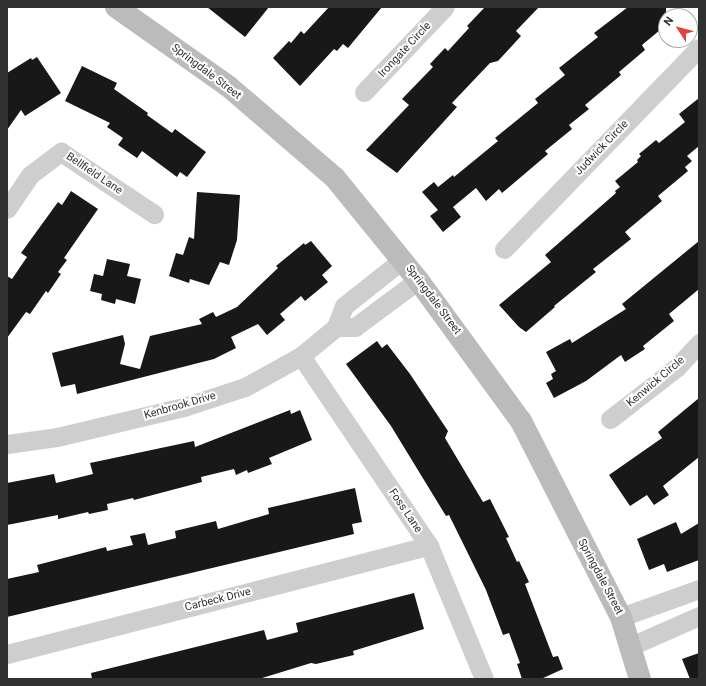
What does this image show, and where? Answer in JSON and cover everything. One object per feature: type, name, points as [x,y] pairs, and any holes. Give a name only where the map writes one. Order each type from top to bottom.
[{"type":"street","name":"Springdale Street","points":[[116,7],[228,86],[335,178],[418,280],[521,421],[621,617],[640,679]]},
{"type":"street","name":"Irongate Circle","points":[[364,92],[445,7]]},
{"type":"street","name":"Judwick Circle","points":[[504,249],[699,48]]},
{"type":"street","name":"Bellfield Lane","points":[[7,209],[30,175],[61,152],[154,214]]},
{"type":"street","points":[[402,260],[344,306],[336,327],[355,327],[418,280]]},
{"type":"street","name":"Kenbrook Drive","points":[[7,444],[57,437],[184,406],[245,387],[300,356],[336,327]]},
{"type":"street","name":"Kenwick Circle","points":[[610,419],[677,366],[699,343]]},
{"type":"street","name":"Foss Lane","points":[[300,356],[429,546],[484,679]]},
{"type":"street","name":"Carbeck Drive","points":[[7,654],[429,546]]},
{"type":"street","points":[[621,617],[699,590]]},
{"type":"street","points":[[630,646],[699,616]]},
{"type":"building","points":[[207,7],[269,7],[245,37]]},
{"type":"building","points":[[329,7],[382,7],[348,48],[343,44],[337,51],[334,49],[300,86],[273,58],[289,41],[291,43],[301,31],[304,34]]},
{"type":"building","points":[[485,7],[539,7],[516,31],[521,36],[498,61],[490,63],[452,103],[457,107],[397,173],[366,150],[409,105],[402,99],[433,67],[430,64],[445,48],[448,51],[469,28],[467,26]]},
{"type":"building","points":[[628,7],[666,7],[658,8],[658,32],[642,45],[645,50],[619,72],[621,75],[585,105],[589,109],[569,125],[572,129],[545,151],[548,154],[502,193],[499,189],[486,201],[476,188],[453,207],[461,217],[443,232],[430,216],[438,210],[422,192],[434,182],[438,187],[453,175],[454,177],[498,141],[495,138],[538,103],[535,99],[565,75],[559,68],[598,37],[594,33]]},
{"type":"building","points":[[37,57],[61,93],[25,116],[21,110],[7,130],[7,73],[31,58],[32,60]]},
{"type":"building","points":[[82,66],[117,83],[114,89],[148,113],[147,115],[172,133],[175,129],[206,152],[187,177],[180,172],[177,177],[142,151],[137,158],[118,145],[123,138],[107,127],[110,123],[65,101]]},
{"type":"building","points":[[699,98],[699,146],[687,156],[692,161],[685,167],[688,171],[658,196],[662,201],[625,232],[631,239],[593,269],[596,272],[554,306],[555,307],[526,332],[519,327],[499,305],[551,262],[545,255],[616,193],[615,191],[620,187],[615,181],[638,162],[637,160],[641,156],[639,154],[656,140],[659,143],[685,122],[679,114]]},
{"type":"building","points":[[71,191],[98,209],[64,258],[67,260],[58,272],[61,274],[48,293],[46,291],[30,314],[26,312],[7,338],[7,276],[12,279],[27,257],[21,253],[58,202],[62,205]]},
{"type":"building","points":[[197,192],[240,195],[237,240],[229,265],[220,262],[209,285],[190,279],[189,283],[169,276],[176,253],[183,255],[189,237],[194,239]]},
{"type":"building","points":[[311,241],[332,266],[322,275],[328,282],[305,301],[301,296],[280,314],[285,320],[267,335],[258,324],[231,337],[236,348],[214,359],[77,394],[75,384],[61,387],[52,353],[123,335],[125,344],[120,364],[140,369],[150,336],[202,324],[199,319],[213,312],[216,317],[237,307],[278,268],[276,266],[304,243],[305,245]]},
{"type":"building","points":[[699,241],[699,289],[669,314],[674,321],[643,346],[645,349],[625,362],[621,355],[586,381],[554,398],[546,383],[553,379],[551,374],[556,371],[546,352],[570,339],[572,343],[626,309],[622,304]]},
{"type":"building","points":[[107,259],[130,264],[127,276],[141,279],[135,304],[116,299],[115,304],[101,300],[102,294],[90,291],[94,274],[103,276]]},
{"type":"building","points":[[377,341],[382,348],[387,344],[410,374],[448,431],[445,438],[483,502],[490,499],[509,537],[506,538],[517,562],[519,561],[529,582],[525,584],[553,657],[558,656],[563,669],[541,679],[522,679],[517,664],[520,663],[509,633],[503,635],[486,590],[449,515],[446,516],[391,426],[346,364]]},
{"type":"building","points":[[699,398],[699,457],[663,486],[669,495],[654,505],[647,495],[630,506],[609,475],[662,438],[658,432]]},
{"type":"building","points":[[290,410],[291,414],[300,410],[312,440],[269,458],[272,464],[248,473],[247,470],[236,475],[234,469],[201,477],[202,482],[134,500],[133,498],[107,504],[108,510],[89,514],[88,512],[58,519],[58,515],[7,525],[7,483],[54,474],[56,483],[93,474],[90,463],[194,441],[195,447]]},
{"type":"building","points":[[355,488],[362,522],[352,524],[354,534],[7,617],[7,579],[39,572],[37,565],[106,547],[107,551],[133,545],[130,536],[145,533],[148,545],[176,538],[175,531],[216,521],[218,529],[269,514],[268,508]]},
{"type":"building","points":[[676,522],[681,534],[699,523],[699,560],[667,572],[664,564],[649,570],[637,539]]},
{"type":"building","points":[[414,593],[424,629],[353,651],[354,655],[316,664],[311,663],[259,679],[92,679],[91,673],[264,630],[267,640],[298,632],[296,623]]},
{"type":"building","points":[[699,653],[699,679],[690,679],[682,659]]}]
